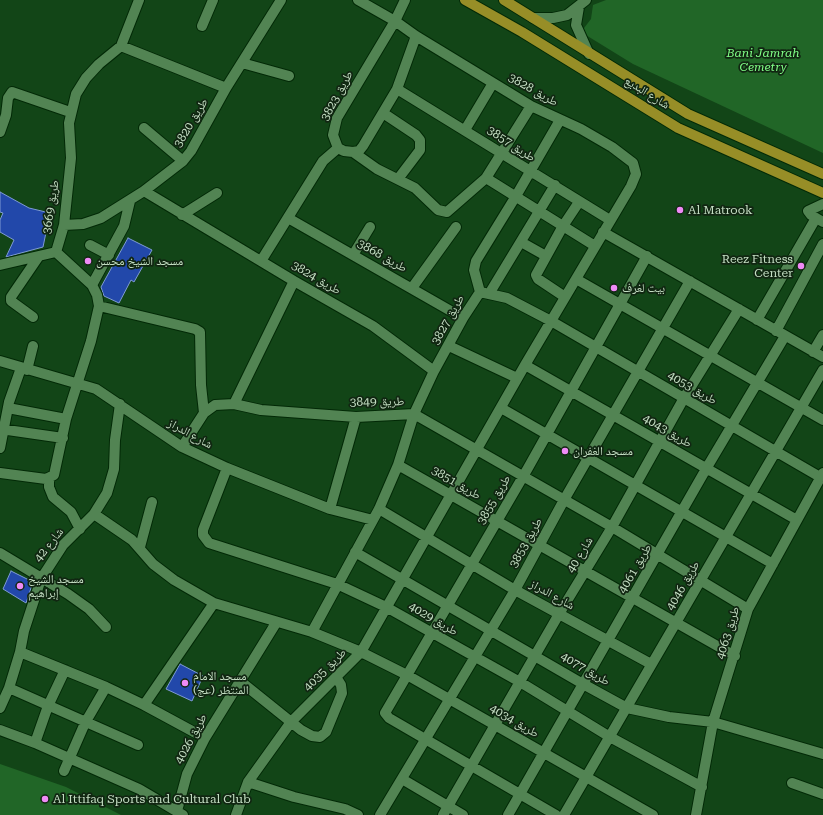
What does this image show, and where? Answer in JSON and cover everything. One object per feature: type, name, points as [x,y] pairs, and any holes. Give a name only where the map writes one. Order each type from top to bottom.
[{"type":"main road","name":"شارع البديع","points":[[466,0],[522,32],[678,128],[823,194]]},
{"type":"main road","name":"شارع البديع","points":[[504,0],[688,114],[823,174]]},
{"type":"street","name":"طريق 3669","points":[[50,478],[63,438],[66,419],[91,341],[99,306],[97,294],[92,285],[56,252],[64,225],[70,158],[68,123],[70,112],[76,94],[86,78],[99,64],[120,46],[140,0]]},
{"type":"street","points":[[202,26],[213,0]]},
{"type":"street","name":"طريق 3820","points":[[64,225],[92,222],[130,201],[182,161],[191,151],[226,88],[282,0]]},
{"type":"street","name":"طريق 3828","points":[[358,0],[395,21],[416,36],[531,106],[612,147],[626,156],[636,168],[634,181],[610,220]]},
{"type":"street","name":"طريق 3823","points":[[338,148],[333,135],[337,118],[395,21],[405,0]]},
{"type":"street","points":[[533,18],[560,17],[574,11],[582,3]]},
{"type":"street","points":[[582,3],[576,25],[589,54]]},
{"type":"street","points":[[261,261],[323,161],[338,148],[344,151],[352,152],[359,151],[363,146],[397,90],[416,36]]},
{"type":"street","points":[[120,46],[226,88]]},
{"type":"street","points":[[242,63],[289,76]]},
{"type":"street","points":[[465,130],[493,83]]},
{"type":"street","name":"طريق 3857","points":[[397,90],[465,130],[530,172],[610,220]]},
{"type":"street","points":[[0,132],[6,115],[8,98],[11,93],[15,92],[70,112]]},
{"type":"street","points":[[352,152],[377,170],[398,179],[420,192],[438,210],[447,212],[486,178],[531,106]]},
{"type":"street","points":[[383,113],[416,135],[420,140],[420,150],[398,179]]},
{"type":"street","name":"طريق 3827","points":[[312,632],[379,509],[398,465],[414,414],[434,370],[449,346],[463,318],[484,293],[474,270],[476,261],[560,120]]},
{"type":"street","points":[[144,128],[182,161]]},
{"type":"street","points":[[486,178],[594,246]]},
{"type":"street","points":[[484,293],[521,242],[554,186]]},
{"type":"street","name":"طريق 3824","points":[[144,191],[294,281],[374,326],[434,370]]},
{"type":"street","points":[[182,214],[217,193]]},
{"type":"street","points":[[92,285],[110,255],[124,226],[130,201]]},
{"type":"street","points":[[565,296],[536,277],[562,226],[579,202]]},
{"type":"street","points":[[758,320],[820,220],[808,211],[823,204]]},
{"type":"street","name":"طريق 3868","points":[[288,218],[463,318]]},
{"type":"street","points":[[426,537],[525,364],[610,220]]},
{"type":"street","points":[[353,255],[370,227]]},
{"type":"street","points":[[412,288],[456,227]]},
{"type":"street","points":[[603,232],[823,358]]},
{"type":"street","points":[[521,242],[546,256]]},
{"type":"street","name":"طريق 4061","points":[[508,815],[545,754],[608,640],[757,383],[823,244]]},
{"type":"street","points":[[90,246],[110,255]]},
{"type":"street","points":[[0,265],[56,252]]},
{"type":"street","points":[[33,317],[11,301],[11,297],[39,256]]},
{"type":"street","name":"طريق 3855","points":[[426,739],[389,718],[385,713],[547,435],[647,256]]},
{"type":"street","points":[[576,279],[823,420]]},
{"type":"street","points":[[234,404],[294,281]]},
{"type":"street","name":"طريق 3853","points":[[380,815],[515,590],[564,500],[614,416],[690,281]]},
{"type":"street","name":"طريق 4053","points":[[484,293],[507,298],[551,321],[776,452],[822,475]]},
{"type":"street","points":[[99,306],[195,328],[200,332],[201,385],[204,413],[182,447]]},
{"type":"street","name":"شارع 40","points":[[446,811],[559,614],[612,527],[684,398],[739,309]]},
{"type":"street","points":[[813,352],[823,335]]},
{"type":"street","points":[[0,448],[2,429],[8,408],[33,346]]},
{"type":"street","points":[[449,346],[517,378]]},
{"type":"street","name":"شارع الدراز","points":[[0,361],[96,389],[182,447],[227,468],[330,509],[373,520]]},
{"type":"street","name":"طريق 4043","points":[[525,364],[796,520]]},
{"type":"street","name":"طريق 4046","points":[[564,815],[651,664],[702,581],[823,370]]},
{"type":"street","name":"شارع 42","points":[[0,708],[9,688],[20,652],[24,631],[41,579],[63,545],[94,514],[107,493],[114,469],[115,440],[120,404]]},
{"type":"street","name":"طريق 3849","points":[[204,413],[215,405],[234,404],[261,410],[356,417],[414,414],[612,527],[748,609]]},
{"type":"street","points":[[8,408],[66,419]]},
{"type":"street","points":[[501,408],[773,564]]},
{"type":"street","points":[[330,509],[356,417]]},
{"type":"street","points":[[2,429],[63,438]]},
{"type":"street","name":"طريق 3851","points":[[398,465],[734,656]]},
{"type":"street","name":"طريق 4029","points":[[227,468],[204,530],[205,539],[214,545],[337,584],[386,607],[520,682],[610,737],[702,787]]},
{"type":"street","points":[[0,473],[50,478],[49,487],[53,497],[71,512],[80,528]]},
{"type":"street","name":"طريق 4063","points":[[696,815],[713,722],[748,609],[822,475]]},
{"type":"street","points":[[140,548],[152,502]]},
{"type":"street","name":"شارع الدراز","points":[[379,509],[515,590],[651,664]]},
{"type":"street","name":"طريق 4034","points":[[94,514],[121,531],[140,548],[153,564],[194,593],[214,603],[312,632],[361,652],[407,675],[653,815]]},
{"type":"street","name":"طريق 4035","points":[[236,815],[248,782],[292,722],[361,652],[426,537]]},
{"type":"street","name":"طريق 4077","points":[[355,552],[627,708],[669,717],[713,722],[823,754]]},
{"type":"street","points":[[0,554],[79,602],[106,627]]},
{"type":"street","points":[[144,705],[214,603]]},
{"type":"street","name":"طريق 4026","points":[[180,813],[187,774],[205,738],[276,622]]},
{"type":"street","points":[[20,652],[106,687],[144,705],[205,738]]},
{"type":"street","points":[[36,743],[48,706],[65,670]]},
{"type":"street","points":[[240,681],[292,722],[312,736],[320,737],[326,732],[342,693],[341,685],[336,677]]},
{"type":"street","points":[[64,771],[71,758],[85,722],[106,687]]},
{"type":"street","points":[[9,688],[138,745]]},
{"type":"street","points":[[0,730],[36,743],[139,789],[180,813]]},
{"type":"street","points":[[426,739],[471,767],[556,815]]},
{"type":"street","points":[[402,779],[446,811],[463,815]]},
{"type":"street","points":[[248,782],[294,797],[346,809],[358,815]]},
{"type":"street","points":[[792,783],[823,794]]},
{"type":"green space","name":"Bani Jamrah Cemetry","points":[[606,0],[823,0],[823,153],[633,64],[581,32],[591,19],[593,5]]},
{"type":"green space","name":"Al Ittifaq Sports and Cultural Club","points":[[0,764],[66,787],[121,815],[0,815]]},
{"type":"building","points":[[0,192],[29,208],[50,213],[43,247],[6,257],[14,240],[0,232],[0,220],[3,213],[0,212]]},
{"type":"building","points":[[128,238],[152,250],[134,282],[131,280],[119,303],[104,296],[101,287]]},
{"type":"building","name":"مسجد الشيخ إبراهيم","points":[[11,571],[33,582],[26,603],[3,589]]},
{"type":"building","name":"مسجد الامام المنتظر (عج)","points":[[180,664],[203,676],[192,701],[166,689]]},
{"type":"place","name":"Al Matrook","points":[[680,210]]},
{"type":"place","name":"مسجد الشيخ محسن","points":[[88,261]]},
{"type":"place","name":"Reez Fitness Center","points":[[801,266]]},
{"type":"place","name":"بيت لغرف","points":[[614,288]]},
{"type":"place","name":"مسجد الغفران","points":[[565,451]]},
{"type":"place","name":"مسجد الشيخ إبراهيم","points":[[20,586]]},
{"type":"place","name":"مسجد الامام المنتظر (عج)","points":[[185,683]]},
{"type":"place","name":"Al Ittifaq Sports and Cultural Club","points":[[45,799]]}]
